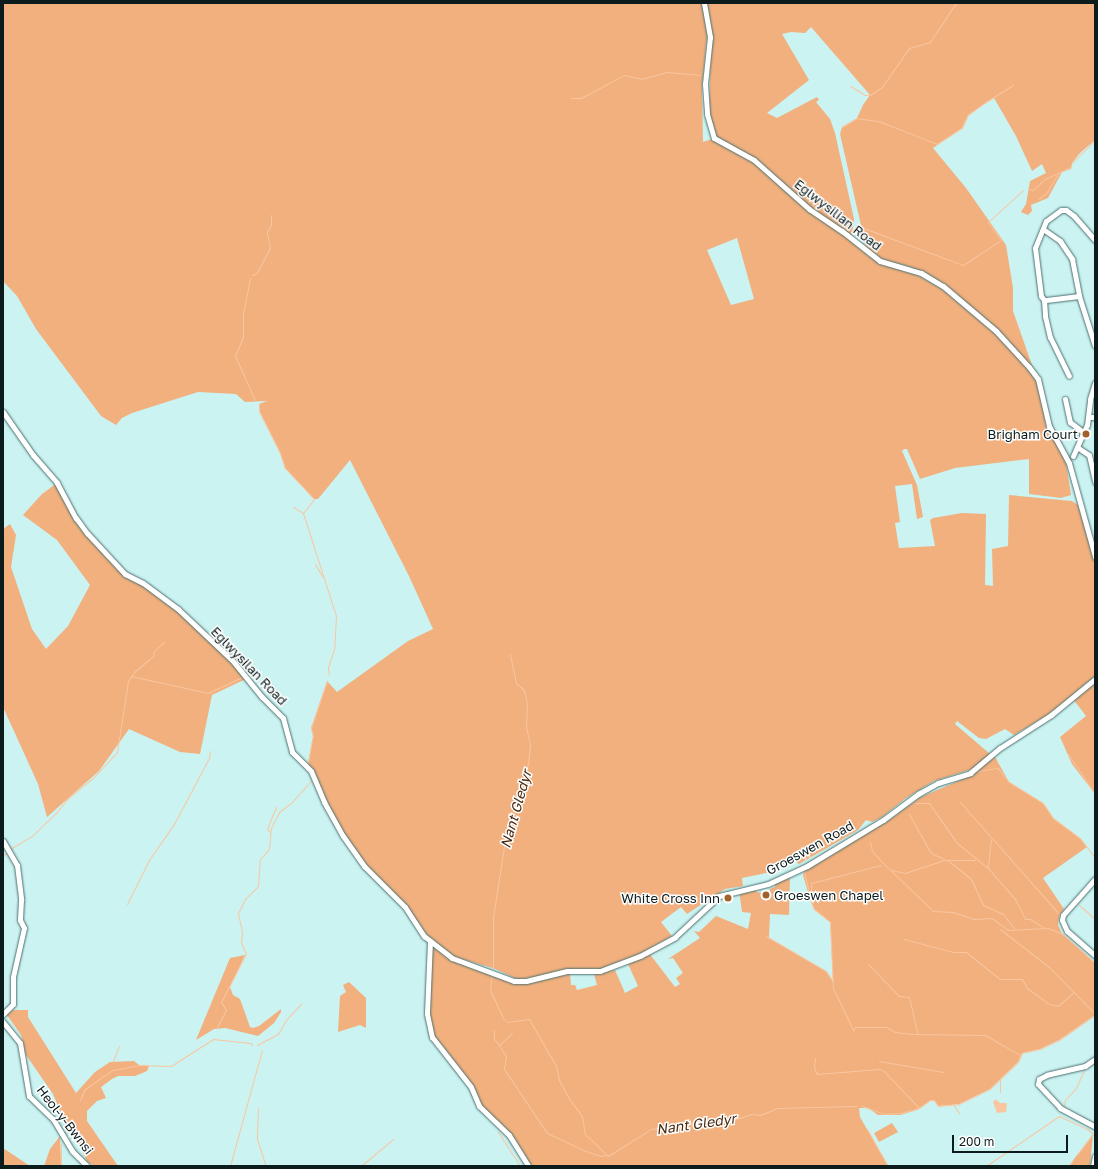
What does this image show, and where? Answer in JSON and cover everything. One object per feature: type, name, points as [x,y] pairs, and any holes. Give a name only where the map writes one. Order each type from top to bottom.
[{"type":"street","name":"Eglwysilian Road","points":[[704,3],[710,37],[705,84],[707,114],[714,138],[754,160],[809,209],[842,231],[880,261],[921,273],[942,286],[996,332],[1029,367],[1038,379],[1049,426],[1069,463],[1095,557]]},
{"type":"street","points":[[1069,376],[1050,337],[1044,316],[1044,300],[1041,296],[1035,248],[1042,229],[1053,215],[1066,210],[1095,240]]},
{"type":"street","points":[[1042,229],[1060,241],[1068,250],[1076,272],[1079,296],[1095,346]]},
{"type":"street","points":[[1044,300],[1079,296]]},
{"type":"street","points":[[1073,456],[1084,433],[1090,399],[1095,383]]},
{"type":"street","points":[[1065,399],[1071,425],[1084,433]]},
{"type":"street","name":"Eglwysilan Road","points":[[3,412],[40,464],[57,483],[76,518],[87,533],[125,574],[143,583],[178,609],[232,660],[262,697],[283,718],[292,752],[311,771],[326,806],[347,842],[364,866],[401,902],[430,941]]},
{"type":"street","points":[[1088,417],[1095,417]]},
{"type":"street","points":[[1077,447],[1089,455],[1095,482]]},
{"type":"street","name":"Groeswen Road","points":[[430,941],[461,962],[514,981],[526,981],[567,971],[590,973],[616,967],[675,937],[696,919],[705,905],[719,896],[768,884],[807,866],[883,820],[918,794],[938,783],[970,773],[1004,744],[1051,715],[1095,679]]},
{"type":"street","points":[[3,841],[17,865],[21,900],[20,920],[24,928],[13,978],[13,1004],[3,1014]]},
{"type":"street","points":[[1095,879],[1063,914],[1062,920],[1067,931],[1095,955]]},
{"type":"street","points":[[430,941],[427,1014],[432,1037],[471,1087],[479,1106],[518,1146],[528,1166]]},
{"type":"street","name":"Heol-y-Bwnsi","points":[[3,1022],[20,1043],[29,1096],[53,1119],[72,1151],[87,1166]]},
{"type":"street","points":[[1095,1059],[1085,1066],[1046,1075],[1039,1079],[1038,1084],[1060,1108],[1095,1127]]},
{"type":"street","points":[[1093,1166],[1095,1156]]},
{"type":"shaded area","points":[[3,3],[702,3],[708,28],[702,87],[703,142],[712,139],[758,165],[869,256],[882,264],[908,270],[942,289],[992,331],[1033,374],[1040,390],[1047,433],[1051,434],[1066,463],[1071,495],[1061,498],[1029,494],[1029,459],[955,468],[920,479],[907,449],[904,449],[902,451],[917,485],[923,517],[917,519],[912,484],[895,486],[900,522],[895,523],[899,548],[935,546],[930,520],[933,518],[962,513],[986,514],[985,585],[993,586],[992,549],[1008,546],[1009,495],[1072,501],[1078,505],[1095,561],[1095,676],[1053,712],[1014,735],[1005,729],[986,739],[979,738],[957,721],[955,724],[990,754],[972,769],[934,781],[906,798],[882,817],[872,822],[866,820],[858,830],[799,864],[792,858],[771,872],[742,878],[743,886],[725,889],[687,914],[681,907],[661,922],[672,936],[627,961],[598,970],[519,980],[493,968],[454,957],[431,940],[402,901],[371,871],[343,834],[308,763],[313,736],[311,728],[327,681],[337,692],[408,641],[433,629],[409,576],[350,460],[318,499],[314,499],[285,468],[280,453],[259,411],[259,404],[267,401],[245,402],[236,394],[198,392],[132,413],[122,418],[116,425],[101,416],[36,329],[17,296],[3,281]],"holes":[[[737,238],[754,299],[731,305],[707,250]]]},
{"type":"shaded area","points":[[706,3],[1095,3],[1095,140],[1080,153],[1072,163],[1071,169],[1062,172],[1048,198],[1031,205],[1032,211],[1028,215],[1021,212],[1026,204],[1030,181],[1046,173],[1042,164],[1032,171],[1016,136],[994,98],[968,115],[962,128],[933,148],[966,188],[1006,245],[1013,288],[1013,311],[1033,368],[933,277],[907,266],[884,261],[866,247],[840,134],[842,127],[857,118],[870,95],[811,27],[805,33],[791,32],[782,34],[809,80],[767,113],[777,118],[817,97],[819,100],[816,102],[830,119],[835,133],[854,219],[852,235],[809,208],[751,156],[715,136],[709,112],[711,41]]},
{"type":"shaded area","points":[[57,483],[83,528],[125,574],[178,609],[248,678],[212,695],[200,754],[180,752],[129,729],[99,771],[47,817],[38,784],[3,707],[3,529],[10,524],[16,535],[11,567],[32,629],[46,649],[68,626],[90,585],[57,540],[23,515],[42,494]]},
{"type":"shaded area","points":[[1095,681],[1095,794],[1072,764],[1060,737],[1086,716],[1073,699]]},
{"type":"shaded area","points":[[995,757],[1009,782],[1043,803],[1053,818],[1080,838],[1087,847],[1043,878],[1064,909],[1059,917],[1058,925],[1062,934],[1095,963],[1095,1015],[1059,1040],[1040,1049],[1022,1053],[1018,1062],[990,1089],[959,1104],[938,1106],[934,1100],[931,1100],[917,1110],[900,1115],[878,1115],[868,1108],[859,1108],[860,1117],[888,1166],[531,1166],[515,1139],[479,1103],[475,1092],[434,1037],[429,1016],[431,946],[467,966],[517,983],[570,973],[571,985],[575,985],[577,990],[597,985],[594,974],[615,970],[625,993],[638,986],[628,964],[649,953],[675,987],[680,984],[676,978],[683,973],[673,958],[668,959],[700,938],[694,931],[699,932],[716,916],[748,929],[751,913],[742,912],[739,890],[756,889],[756,892],[763,893],[763,898],[770,898],[770,889],[775,887],[775,883],[790,875],[789,915],[770,914],[769,938],[826,971],[833,982],[830,922],[814,909],[803,875],[805,868],[849,841],[885,823],[921,797],[970,776]]},
{"type":"shaded area","points":[[245,955],[230,987],[233,995],[240,999],[250,1027],[253,1028],[259,1026],[281,1009],[281,1012],[274,1023],[258,1036],[225,1028],[214,1029],[196,1040],[230,958]]},
{"type":"shaded area","points":[[349,982],[366,998],[366,1028],[360,1025],[338,1032],[340,996],[346,992],[343,985]]},
{"type":"shaded area","points":[[13,1010],[28,1010],[28,1017],[76,1093],[95,1072],[110,1062],[134,1061],[139,1065],[149,1066],[147,1071],[135,1076],[118,1076],[112,1079],[101,1087],[106,1098],[97,1101],[87,1111],[87,1121],[118,1166],[93,1166],[87,1161],[74,1135],[68,1130],[53,1094],[26,1055],[21,1035],[7,1015]]},
{"type":"shaded area","points":[[996,1099],[1000,1103],[1007,1103],[1006,1112],[997,1113],[993,1102]]},
{"type":"shaded area","points":[[892,1123],[898,1132],[879,1142],[874,1133]]},
{"type":"shaded area","points":[[1093,1134],[1090,1166],[1069,1166],[1077,1155]]},
{"type":"shaded area","points":[[60,1136],[61,1166],[44,1166],[50,1149]]},
{"type":"shaded area","points":[[3,1148],[30,1166],[3,1166]]},
{"type":"waterway","points":[[850,86],[865,95],[870,95],[882,87],[909,48],[930,42],[956,3]]},
{"type":"waterway","points":[[571,98],[581,98],[624,75],[641,79],[667,72],[700,75]]},
{"type":"waterway","points":[[842,127],[857,118],[881,122],[937,144],[962,128],[968,115],[1013,85]]},
{"type":"waterway","points":[[1072,163],[1095,140]]},
{"type":"waterway","points":[[1030,189],[1033,190],[1045,179],[1071,167]]},
{"type":"waterway","points":[[1039,199],[1047,192],[1058,174]]},
{"type":"waterway","points":[[860,229],[866,229],[963,265],[1001,240],[988,222],[1023,190]]},
{"type":"waterway","points":[[252,275],[257,273],[270,248],[267,232],[271,225],[271,215]]},
{"type":"waterway","points":[[250,278],[243,315],[243,337],[235,356],[255,400]]},
{"type":"waterway","points":[[259,404],[259,411],[280,453],[285,468],[314,499],[303,513],[336,616],[334,649],[328,668],[329,675]]},
{"type":"waterway","points":[[293,507],[303,513]]},
{"type":"waterway","points":[[315,564],[322,576]]},
{"type":"waterway","points":[[10,849],[33,835],[57,812],[67,799],[92,779],[117,752],[128,681],[134,672],[154,655],[153,652],[164,642]]},
{"type":"waterway","name":"Nant Gledyr","points":[[493,968],[493,917],[506,834],[520,800],[520,788],[528,764],[530,744],[526,727],[527,704],[524,690],[516,683],[510,654]]},
{"type":"waterway","points":[[131,676],[208,693],[242,677]]},
{"type":"waterway","points":[[308,763],[313,736],[311,728],[327,681]]},
{"type":"waterway","points":[[127,904],[149,860],[174,824],[209,758],[210,751]]},
{"type":"waterway","points":[[1068,754],[1095,794]]},
{"type":"waterway","points":[[978,771],[998,768],[1009,782],[1043,803],[1053,818],[1080,838],[1095,858]]},
{"type":"waterway","points":[[217,1027],[226,1010],[221,1002],[246,954],[241,942],[242,932],[238,913],[245,899],[258,886],[260,859],[269,849],[271,828],[279,812],[291,803],[312,780]]},
{"type":"waterway","points":[[960,802],[1059,914]]},
{"type":"waterway","points":[[915,803],[929,803],[957,843],[987,867],[1015,899],[1025,919],[1030,919],[1043,927]]},
{"type":"waterway","points":[[270,832],[267,829],[276,807]]},
{"type":"waterway","points":[[909,814],[931,853],[950,862],[971,879],[983,905],[1003,914],[1014,928]]},
{"type":"waterway","points":[[988,867],[991,839]]},
{"type":"waterway","points":[[870,842],[872,851],[881,861],[933,911],[953,912],[973,919],[992,918],[1008,930],[1048,928],[1063,934],[1095,963]]},
{"type":"waterway","points":[[3,855],[7,853]]},
{"type":"waterway","points":[[891,870],[905,873],[944,860]]},
{"type":"waterway","points":[[947,860],[975,860]]},
{"type":"waterway","points":[[811,891],[811,883],[881,865]]},
{"type":"waterway","points":[[804,871],[814,909],[830,922],[833,988],[853,1030],[855,1027],[886,1027],[895,1032],[912,1034],[985,1035],[1019,1055]]},
{"type":"waterway","points":[[1079,905],[1095,919]]},
{"type":"waterway","points":[[1000,929],[1049,967],[1095,1014]]},
{"type":"waterway","points":[[766,936],[826,971],[833,981]]},
{"type":"waterway","points":[[904,939],[953,952],[966,952],[1000,979],[1022,979],[1027,988],[1049,1004],[1058,1006],[1074,992]]},
{"type":"waterway","points":[[868,964],[899,996],[909,997],[917,1033]]},
{"type":"waterway","name":"Nant Gledyr","points":[[492,974],[490,990],[503,1018],[507,1022],[529,1019],[556,1066],[559,1080],[568,1097],[582,1116],[585,1134],[608,1156],[651,1129],[740,1118],[751,1114],[760,1115],[777,1108],[857,1106]]},
{"type":"waterway","points":[[257,1045],[278,1034],[286,1020],[302,1003]]},
{"type":"waterway","name":"Nant Gledyr","points":[[862,1106],[884,1114],[901,1113],[919,1108],[930,1100],[934,1100],[938,1106],[959,1104],[990,1089],[1018,1062],[1022,1053],[1040,1049],[1059,1040],[1095,1015]]},
{"type":"waterway","points":[[494,1030],[494,1039],[499,1045]]},
{"type":"waterway","points":[[512,1033],[499,1045],[506,1056],[504,1069],[547,1133],[583,1150],[600,1156],[605,1155]]},
{"type":"waterway","points":[[80,1100],[85,1089],[112,1070],[139,1065],[171,1066],[213,1039],[251,1043],[252,1046]]},
{"type":"waterway","points":[[113,1061],[119,1046]]},
{"type":"waterway","points":[[230,1166],[262,1050]]},
{"type":"waterway","points":[[815,1058],[814,1068],[817,1074],[879,1069],[884,1071],[918,1107]]},
{"type":"waterway","points":[[879,1061],[943,1072]]},
{"type":"waterway","points":[[1064,1107],[1065,1100],[1076,1088],[1084,1070]]},
{"type":"waterway","points":[[1000,1078],[1000,1092]]},
{"type":"waterway","points":[[953,1104],[959,1113]]},
{"type":"waterway","points":[[258,1108],[257,1139],[266,1166]]},
{"type":"waterway","points":[[986,1166],[1059,1116],[1087,1129],[1093,1134],[1077,1155]]},
{"type":"waterway","points":[[867,1129],[888,1166]]},
{"type":"waterway","points":[[498,1132],[520,1166]]},
{"type":"waterway","points":[[361,1166],[393,1139]]},
{"type":"waterway","points":[[61,1143],[61,1166]]},
{"type":"waterway","points":[[1069,1166],[1073,1160]]},
{"type":"place","name":"Brigham Court","points":[[1086,434]]},
{"type":"place","name":"Groeswen Chapel","points":[[766,895]]},
{"type":"place","name":"White Cross Inn","points":[[728,898]]}]
